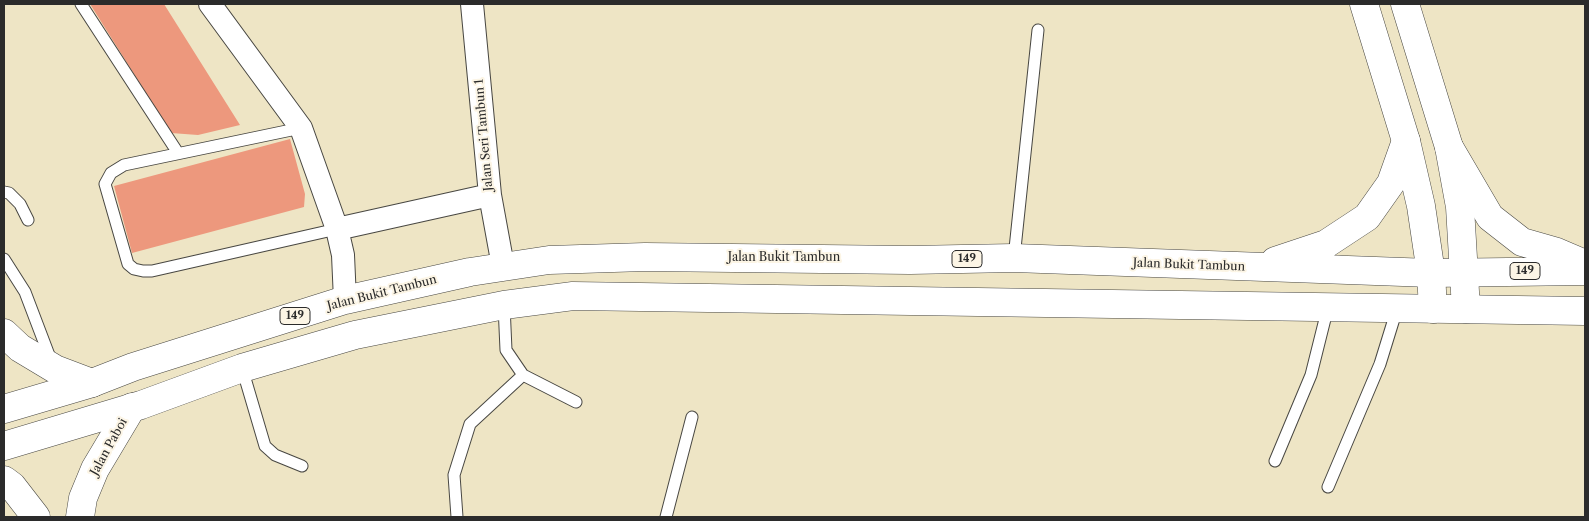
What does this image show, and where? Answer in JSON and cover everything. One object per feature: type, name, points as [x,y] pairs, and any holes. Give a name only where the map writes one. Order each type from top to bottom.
[{"type":"main road","points":[[1364,4],[1406,141],[1421,206],[1431,273],[1433,309]]},
{"type":"main road","points":[[1405,4],[1449,147],[1460,207],[1466,309]]},
{"type":"main road","points":[[1257,267],[1326,244],[1367,217],[1391,183],[1406,141]]},
{"type":"main road","points":[[1449,147],[1490,217],[1522,242],[1557,252],[1585,264]]},
{"type":"main road","name":"Jalan Bukit Tambun","points":[[4,409],[92,383],[142,364],[345,300],[470,272],[550,260],[645,257],[910,260],[1006,258],[1431,273],[1464,271],[1585,271]]},
{"type":"main road","points":[[1001,302],[1015,291],[1021,276],[1006,258]]},
{"type":"main road","points":[[4,446],[132,407],[242,368],[355,335],[504,305],[573,296],[1585,311]]},
{"type":"main road","points":[[4,333],[20,348],[55,369],[92,383]]},
{"type":"main road","name":"Jalan Paboi","points":[[80,517],[83,498],[95,469],[132,407]]},
{"type":"main road","points":[[4,480],[12,486],[36,517]]},
{"type":"street","points":[[210,4],[301,128],[337,229],[343,255],[345,300]]},
{"type":"street","name":"Jalan Seri Tambun 1","points":[[472,4],[490,195],[503,266]]},
{"type":"street","points":[[337,229],[490,195]]},
{"type":"lane","points":[[81,4],[178,154]]},
{"type":"lane","points":[[1006,258],[1038,30]]},
{"type":"lane","points":[[301,128],[124,165],[111,173],[105,184],[128,264],[134,269],[152,271],[337,229]]},
{"type":"lane","points":[[4,192],[8,193],[20,204],[28,220]]},
{"type":"lane","points":[[4,259],[25,292],[55,369]]},
{"type":"lane","points":[[504,305],[506,350],[523,375],[576,402]]},
{"type":"lane","points":[[1275,461],[1311,375],[1328,308]]},
{"type":"lane","points":[[1328,487],[1380,364],[1396,309]]},
{"type":"lane","points":[[242,368],[265,446],[275,455],[302,466]]},
{"type":"lane","points":[[457,517],[454,475],[470,424],[523,375]]},
{"type":"lane","points":[[666,517],[692,417]]},
{"type":"building","points":[[90,4],[164,4],[240,125],[198,135],[171,133]]},
{"type":"building","points":[[290,139],[305,194],[304,207],[132,253],[114,186]]}]
